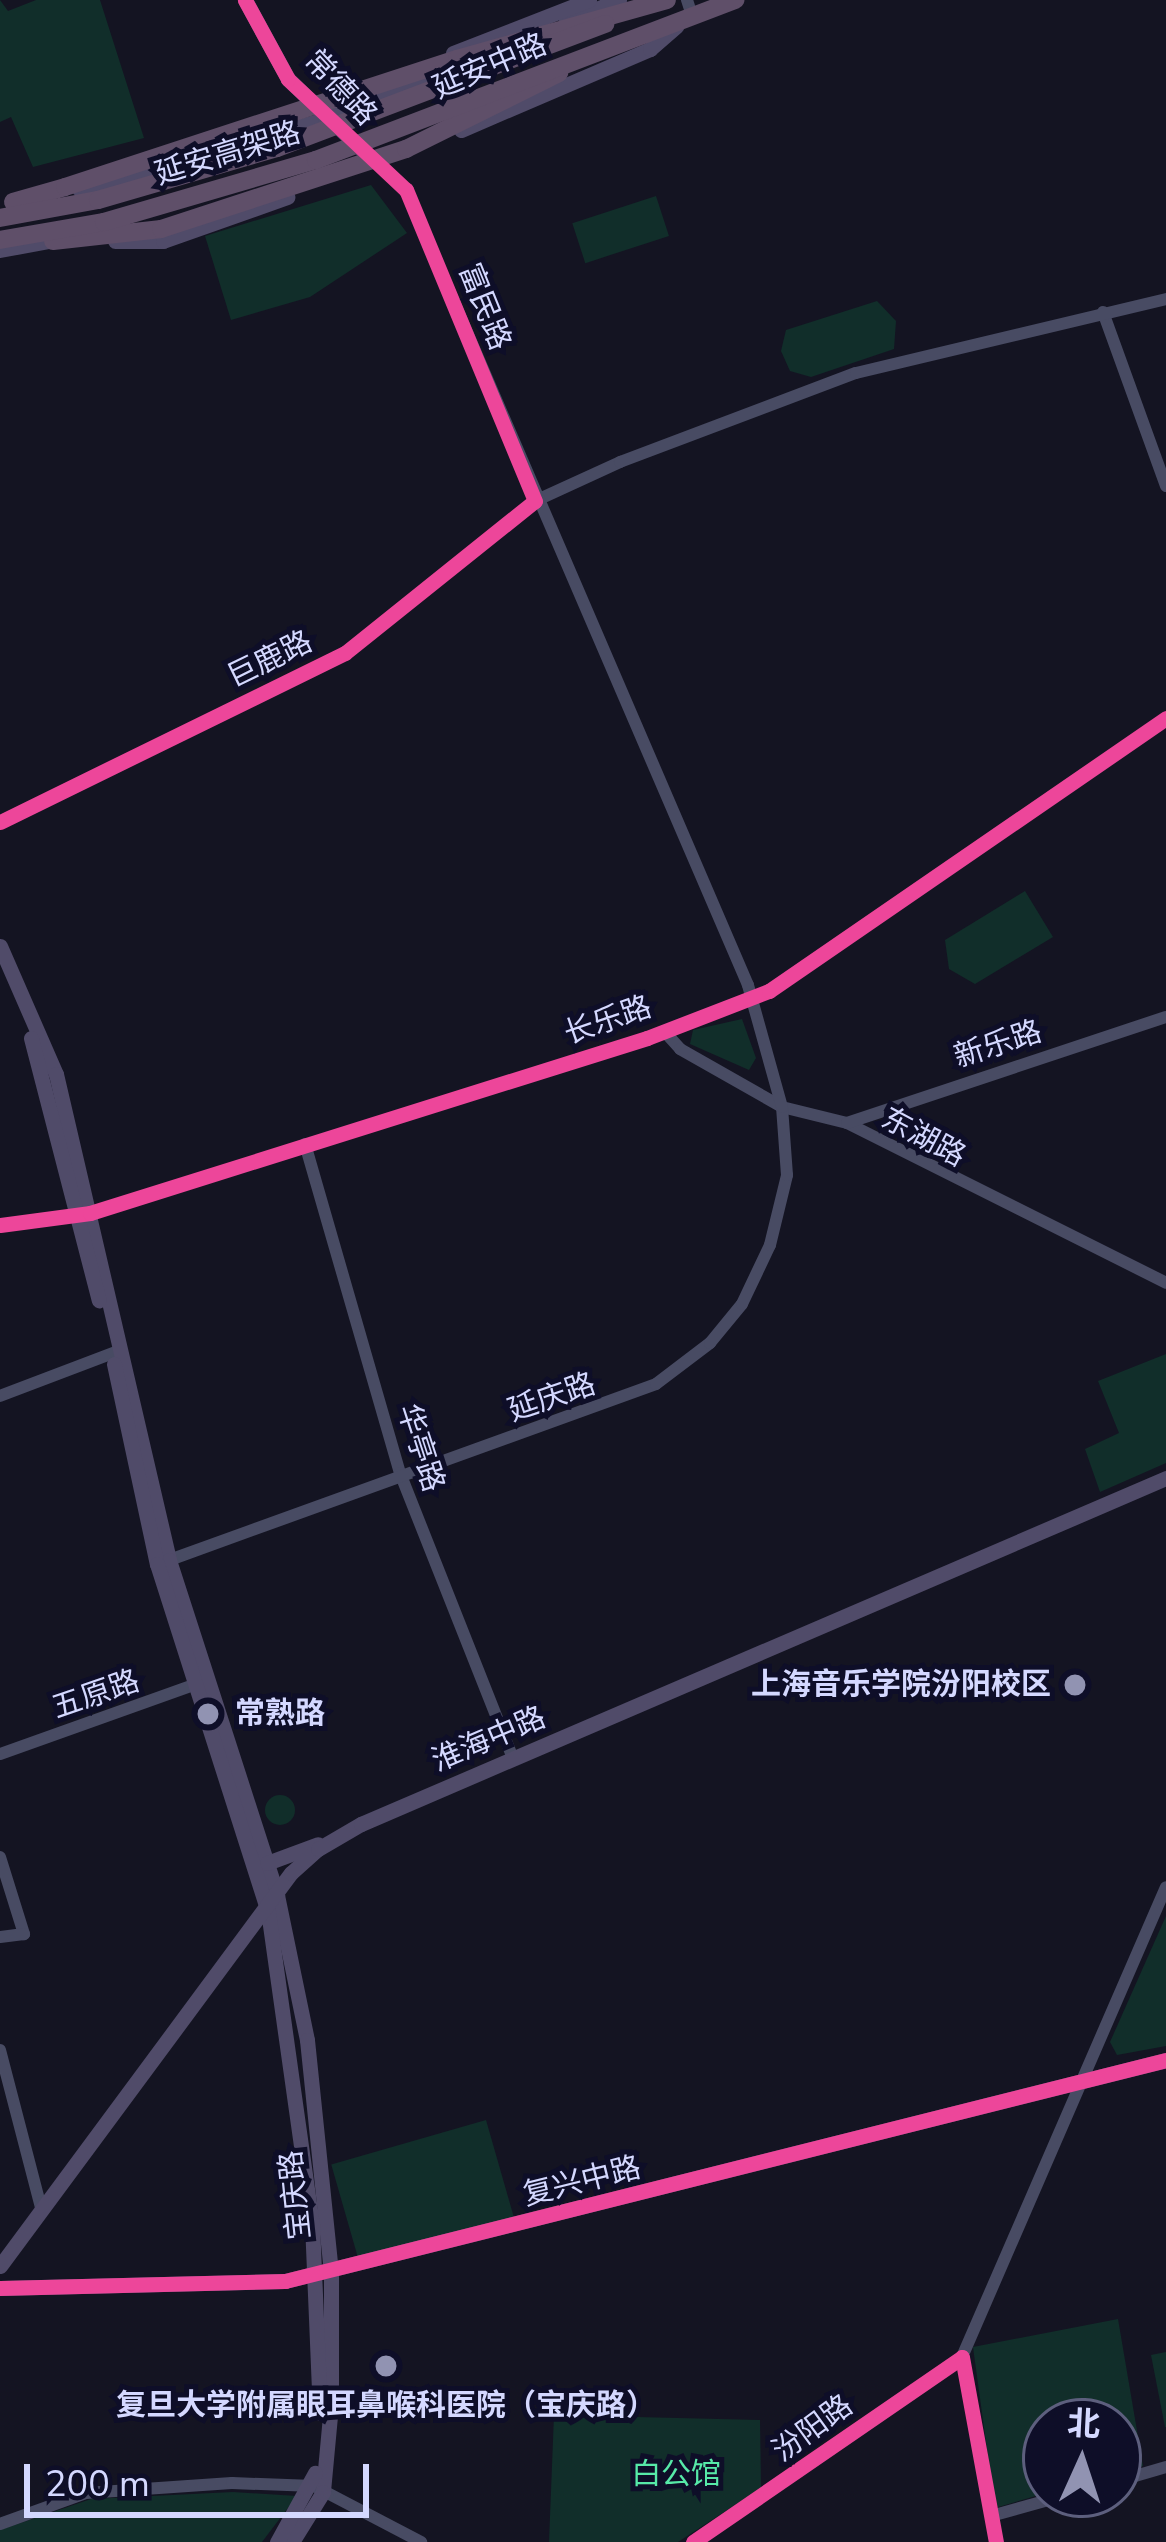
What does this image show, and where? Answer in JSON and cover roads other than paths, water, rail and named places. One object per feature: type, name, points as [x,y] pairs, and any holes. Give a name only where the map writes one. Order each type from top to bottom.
[{"type":"highway","points":[[4,209],[457,59],[667,0]]},
{"type":"highway","name":"延安高架路","points":[[4,209],[98,200],[277,148],[667,0]]},
{"type":"highway","name":"延安高架路","points":[[0,240],[104,222],[316,160],[587,52],[735,0]]},
{"type":"highway","points":[[53,241],[161,229],[406,149],[530,94],[587,52]]},
{"type":"main road","name":"常德路","points":[[245,0],[288,79],[362,150]]},
{"type":"main road","points":[[320,114],[590,0]]},
{"type":"main road","name":"延安中路","points":[[4,209],[320,114],[619,0]]},
{"type":"main road","name":"延安中路","points":[[0,250],[53,241],[362,150],[689,6],[720,0]]},
{"type":"main road","points":[[53,241],[163,241],[380,163],[650,49],[689,6]]},
{"type":"main road","points":[[0,946],[56,1074],[163,1562],[278,1895]]},
{"type":"main road","points":[[0,967],[44,1078],[85,1213]]},
{"type":"main road","name":"淮海中路","points":[[0,2266],[268,1911],[291,1873],[338,1837],[1166,1478]]},
{"type":"main road","points":[[202,1682],[268,1911]]},
{"type":"main road","points":[[267,1863],[338,1837]]},
{"type":"main road","name":"宝庆路","points":[[278,1895],[307,2040],[323,2273],[319,2489]]},
{"type":"main road","name":"宝庆路","points":[[268,1911],[323,2273]]},
{"type":"main road","name":"复兴中路","points":[[0,2288],[323,2273],[1166,2060]]},
{"type":"main road","points":[[277,2542],[319,2489]]},
{"type":"main road","points":[[292,2542],[319,2489]]},
{"type":"street","name":"富民路","points":[[362,150],[406,190],[535,501],[753,998],[782,1107]]},
{"type":"street","name":"巨鹿路","points":[[0,822],[344,653],[535,501],[856,373],[1166,299]]},
{"type":"street","points":[[1103,312],[1166,486]]},
{"type":"street","name":"长乐路","points":[[0,1225],[85,1213],[664,1031],[753,998],[1166,718]]},
{"type":"street","name":"新乐路","points":[[847,1123],[1166,1017]]},
{"type":"street","name":"东湖路","points":[[664,1031],[680,1049],[782,1107],[847,1123],[1166,1283]]},
{"type":"street","name":"延庆路","points":[[163,1562],[400,1473],[590,1412],[656,1384],[710,1343],[759,1273],[782,1208],[789,1145],[782,1107]]},
{"type":"street","name":"华亭路","points":[[305,1144],[400,1473],[513,1759]]},
{"type":"street","points":[[0,1396],[117,1352]]},
{"type":"street","name":"五原路","points":[[0,1754],[202,1682]]},
{"type":"street","points":[[0,1857],[24,1934],[0,1937]]},
{"type":"street","points":[[996,2542],[962,2357],[1166,1887]]},
{"type":"street","points":[[0,2050],[42,2211]]},
{"type":"street","name":"汾阳路","points":[[693,2542],[962,2357]]},
{"type":"street","points":[[0,2524],[122,2488],[319,2489],[421,2542]]},
{"type":"street","points":[[992,2516],[1022,2508]]},
{"type":"place","name":"上海音乐学院汾阳校区","points":[[1075,1685]]},
{"type":"place","name":"常熟路","points":[[208,1714]]},
{"type":"place","name":"复旦大学附属眼耳鼻喉科医院（宝庆路）","points":[[386,2366]]},
{"type":"park label","name":"白公馆","points":[[676,2475]]}]
